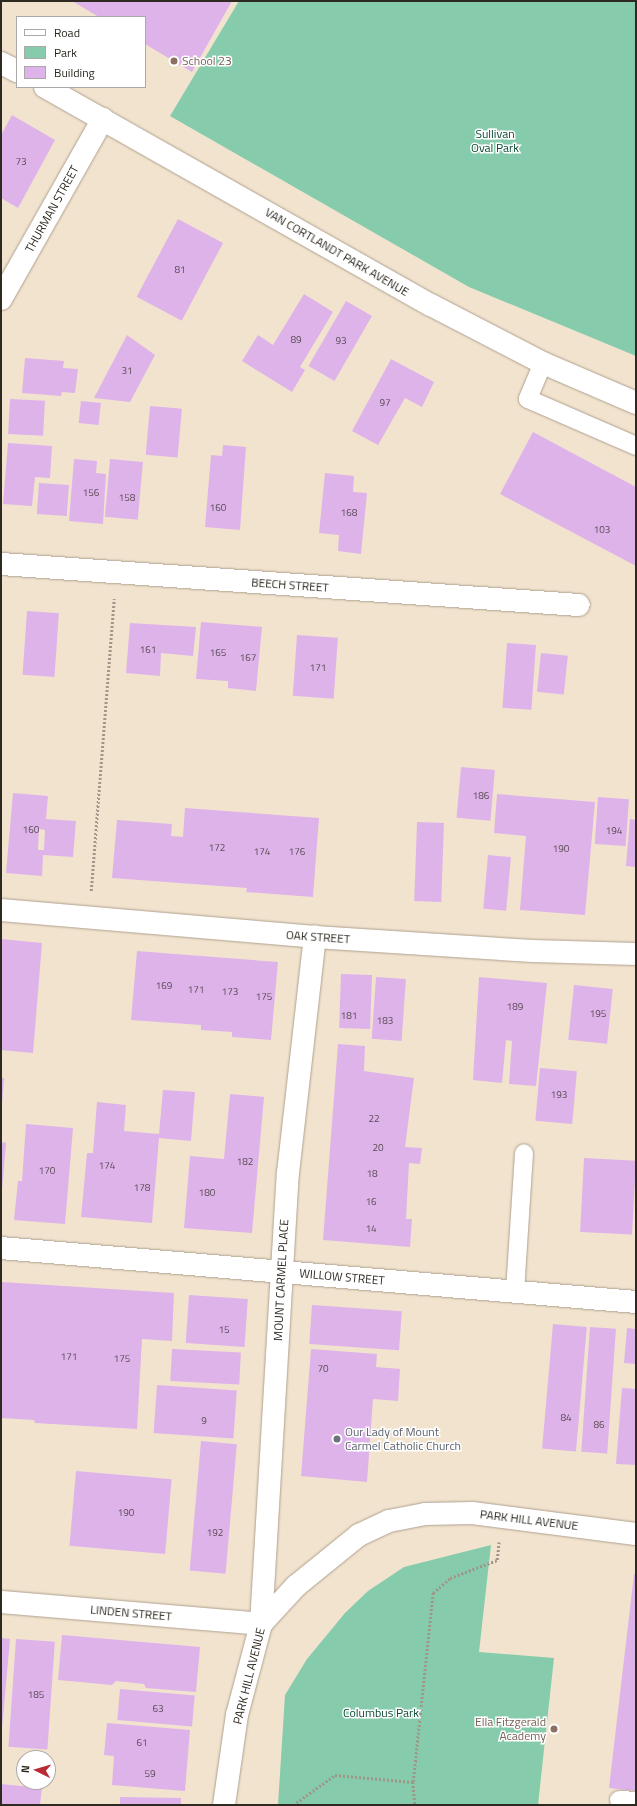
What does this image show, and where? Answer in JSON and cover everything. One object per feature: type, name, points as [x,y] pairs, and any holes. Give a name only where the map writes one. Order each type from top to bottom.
[{"type":"street","points":[[1,63],[16,70]]},
{"type":"street","name":"VAN CORTLANDT PARK AVENUE","points":[[47,88],[431,305],[543,363],[636,403]]},
{"type":"street","name":"THURMAN STREET","points":[[1,299],[102,119]]},
{"type":"street","name":"BEECH STREET","points":[[1,564],[579,606]]},
{"type":"street","name":"OAK STREET","points":[[1,910],[315,937],[533,951],[636,954]]},
{"type":"street","name":"MOUNT CARMEL PLACE","points":[[261,1624],[288,1173],[315,937]]},
{"type":"street","name":"WILLOW STREET","points":[[1,1248],[636,1302]]},
{"type":"street","name":"PARK HILL AVENUE","points":[[224,1805],[237,1715],[261,1624],[296,1586],[359,1535],[389,1522],[425,1514],[472,1513],[636,1534]]},
{"type":"street","name":"LINDEN STREET","points":[[1,1602],[261,1624]]},
{"type":"lane","points":[[543,363],[528,399],[636,446]]},
{"type":"lane","points":[[515,1292],[521,1232],[524,1153]]},
{"type":"path","points":[[89,918],[116,572]]},
{"type":"path","points":[[415,1805],[413,1782],[433,1593],[450,1578],[497,1560],[502,1517]]},
{"type":"path","points":[[293,1805],[334,1775],[413,1782]]},
{"type":"green space","name":"Sullivan Oval Park","points":[[239,1],[636,1],[636,356],[469,287],[170,116]]},
{"type":"green space","name":"Columbus Park","points":[[491,1545],[479,1652],[554,1658],[538,1805],[278,1805],[285,1695],[307,1659],[345,1613],[368,1591],[404,1567]]},
{"type":"building","points":[[72,1],[232,1],[192,72],[146,45],[146,16],[97,16]]},
{"type":"building","points":[[12,115],[55,140],[18,208],[1,198],[1,135]]},
{"type":"building","points":[[178,219],[223,243],[182,321],[137,297]]},
{"type":"building","points":[[304,294],[333,312],[300,367],[305,370],[292,392],[242,361],[258,335],[273,345]]},
{"type":"building","points":[[346,301],[372,316],[334,381],[308,366]]},
{"type":"building","points":[[127,335],[155,355],[130,402],[94,398]]},
{"type":"building","points":[[25,358],[64,361],[63,368],[78,369],[75,393],[62,392],[61,396],[22,393]]},
{"type":"building","points":[[391,359],[434,382],[422,407],[405,398],[378,445],[352,431]]},
{"type":"building","points":[[10,399],[45,401],[43,436],[8,434]]},
{"type":"building","points":[[81,401],[101,403],[99,425],[79,423]]},
{"type":"building","points":[[150,406],[182,409],[178,458],[146,455]]},
{"type":"building","points":[[533,432],[636,487],[636,566],[500,494]]},
{"type":"building","points":[[8,443],[52,446],[50,478],[35,477],[32,506],[3,504]]},
{"type":"building","points":[[223,445],[246,447],[240,530],[205,527],[211,455],[222,456]]},
{"type":"building","points":[[74,459],[97,461],[96,473],[106,474],[103,524],[69,521]]},
{"type":"building","points":[[110,459],[143,462],[138,520],[105,517]]},
{"type":"building","points":[[325,473],[354,476],[353,492],[367,493],[361,554],[338,551],[339,535],[319,533]]},
{"type":"building","points":[[39,483],[69,485],[67,516],[37,514]]},
{"type":"building","points":[[27,611],[59,613],[54,677],[23,675]]},
{"type":"building","points":[[201,622],[262,627],[256,691],[228,688],[228,681],[196,679]]},
{"type":"building","points":[[130,623],[196,627],[193,656],[161,653],[160,676],[126,673]]},
{"type":"building","points":[[297,635],[338,638],[334,699],[293,696]]},
{"type":"building","points":[[507,643],[536,645],[531,710],[502,708]]},
{"type":"building","points":[[541,653],[568,656],[564,695],[537,692]]},
{"type":"building","points":[[461,767],[495,770],[490,821],[457,818]]},
{"type":"building","points":[[13,793],[48,796],[46,819],[76,821],[73,857],[43,855],[42,876],[6,873]],"holes":[[[39,829],[45,830],[44,850],[38,850]]]},
{"type":"building","points":[[497,794],[595,802],[585,915],[520,910],[526,836],[494,833]]},
{"type":"building","points":[[598,797],[629,799],[626,846],[595,844]]},
{"type":"building","points":[[185,808],[319,818],[313,897],[246,892],[247,888],[112,878],[117,820],[172,824],[171,836],[183,837]]},
{"type":"building","points":[[630,819],[636,820],[636,867],[626,866]]},
{"type":"building","points":[[417,822],[444,823],[441,902],[414,901]]},
{"type":"building","points":[[488,855],[511,857],[506,911],[483,909]]},
{"type":"building","points":[[1,939],[42,943],[33,1053],[1,1050]]},
{"type":"building","points":[[137,951],[278,962],[271,1040],[232,1037],[232,1032],[201,1030],[201,1025],[131,1020]]},
{"type":"building","points":[[341,974],[372,975],[370,1029],[339,1028]]},
{"type":"building","points":[[376,977],[406,979],[402,1041],[372,1039]]},
{"type":"building","points":[[479,977],[547,983],[536,1086],[509,1084],[512,1041],[506,1040],[502,1083],[473,1080]]},
{"type":"building","points":[[574,985],[613,989],[607,1044],[568,1040]]},
{"type":"building","points":[[338,1044],[365,1046],[364,1071],[414,1078],[405,1147],[422,1148],[420,1164],[409,1163],[406,1219],[412,1219],[410,1247],[323,1240]]},
{"type":"building","points":[[540,1068],[577,1071],[572,1124],[535,1121]]},
{"type":"building","points":[[1,1078],[4,1078],[2,1105],[1,1105]]},
{"type":"building","points":[[163,1090],[195,1092],[191,1141],[159,1138],[152,1223],[81,1217],[87,1153],[93,1153],[97,1102],[126,1105],[124,1131],[159,1134]]},
{"type":"building","points":[[230,1094],[264,1097],[252,1233],[184,1228],[190,1156],[224,1159]]},
{"type":"building","points":[[26,1124],[73,1128],[65,1224],[14,1220],[18,1181],[22,1181]]},
{"type":"building","points":[[1,1142],[6,1143],[2,1190],[1,1190]]},
{"type":"building","points":[[584,1158],[636,1161],[632,1235],[580,1232]]},
{"type":"building","points":[[1,1282],[174,1293],[172,1341],[142,1339],[137,1429],[35,1423],[34,1420],[1,1418]]},
{"type":"building","points":[[189,1295],[248,1299],[245,1347],[186,1343]]},
{"type":"building","points":[[312,1305],[402,1311],[399,1350],[309,1344]]},
{"type":"building","points":[[553,1324],[587,1327],[576,1451],[542,1449]]},
{"type":"building","points":[[590,1327],[616,1329],[607,1454],[581,1452]]},
{"type":"building","points":[[627,1328],[636,1329],[636,1364],[624,1363]]},
{"type":"building","points":[[172,1349],[241,1353],[239,1385],[170,1381]]},
{"type":"building","name":"Our Lady of Mount Carmel Catholic Church","points":[[311,1349],[377,1354],[376,1367],[400,1369],[398,1401],[373,1399],[367,1482],[301,1476]]},
{"type":"building","points":[[157,1385],[237,1391],[233,1438],[154,1433]]},
{"type":"building","points":[[622,1388],[636,1389],[636,1465],[616,1464]]},
{"type":"building","points":[[201,1441],[237,1444],[226,1574],[190,1571]]},
{"type":"building","points":[[76,1471],[172,1479],[165,1554],[69,1546]]},
{"type":"building","points":[[634,1574],[636,1575],[636,1791],[609,1788]]},
{"type":"building","points":[[62,1635],[200,1647],[196,1692],[146,1688],[144,1684],[116,1681],[112,1685],[58,1680]]},
{"type":"building","points":[[1,1638],[10,1639],[2,1729],[1,1729]]},
{"type":"building","points":[[16,1639],[55,1642],[47,1749],[8,1747]]},
{"type":"building","points":[[120,1689],[195,1696],[192,1726],[117,1720]]},
{"type":"building","points":[[107,1723],[190,1730],[185,1791],[112,1785],[114,1756],[104,1755]]},
{"type":"building","points":[[1,1784],[16,1785],[16,1790],[42,1790],[40,1805],[1,1805]]},
{"type":"building","points":[[120,1797],[181,1798],[181,1805],[120,1805]]},
{"type":"place","name":"School 23","points":[[174,61]]},
{"type":"place","name":"Our Lady of Mount Carmel Catholic Church","points":[[337,1439]]},
{"type":"place","name":"Ella Fitzgerald Academy","points":[[554,1729]]}]
